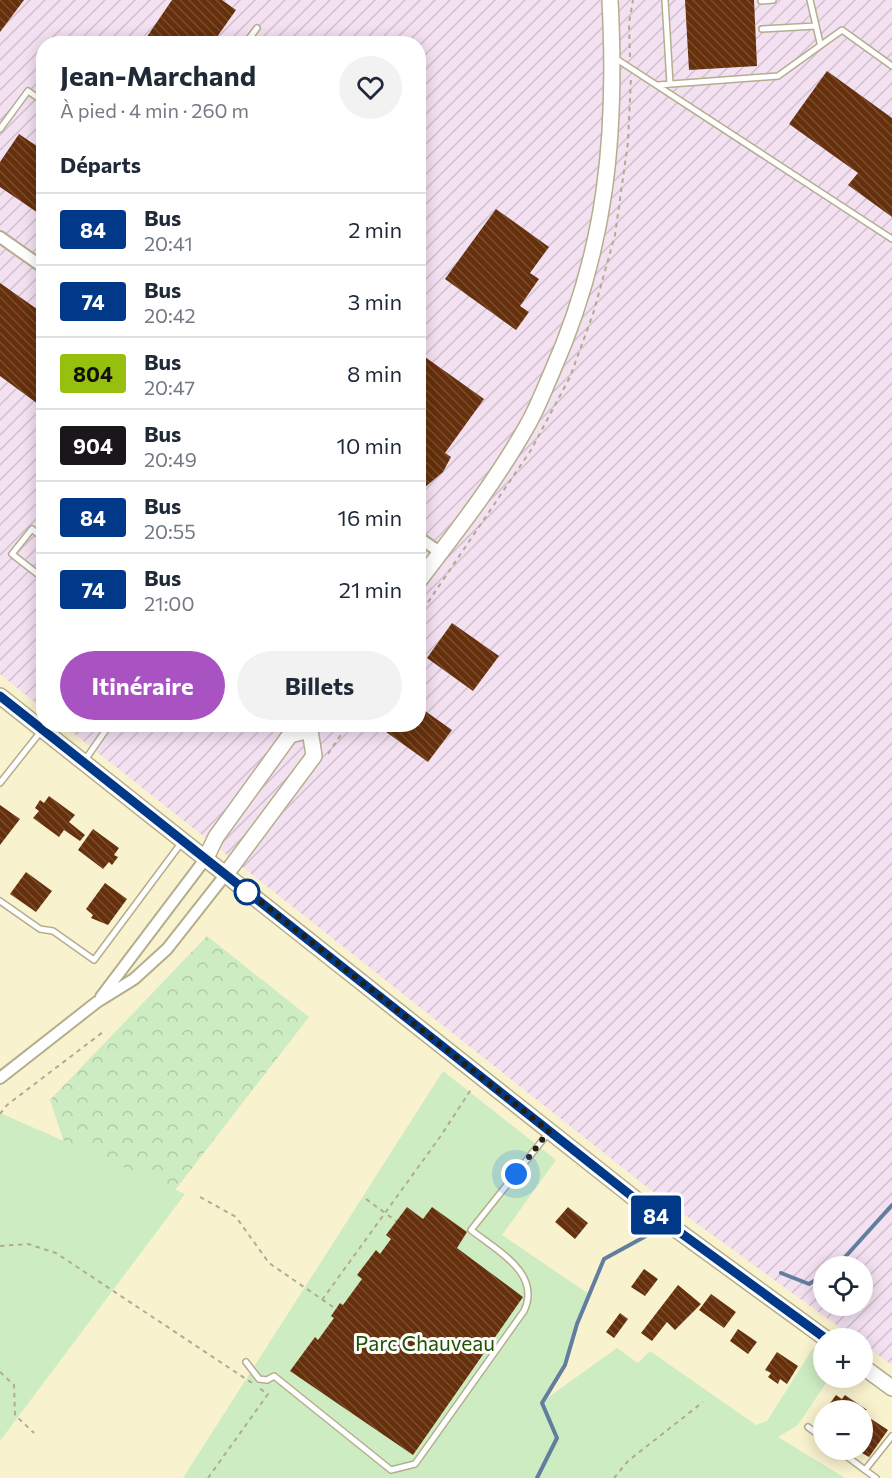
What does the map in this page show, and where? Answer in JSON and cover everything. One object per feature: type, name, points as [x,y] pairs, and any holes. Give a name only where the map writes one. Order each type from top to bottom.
[{"type":"main road","points":[[426,572],[494,481],[528,424],[565,343],[578,307],[597,236],[609,164],[613,57],[610,0]]},
{"type":"main road","points":[[0,696],[36,724]]},
{"type":"main road","points":[[47,732],[648,1209],[813,1329]]},
{"type":"main road","points":[[206,858],[216,837],[290,735],[297,732]]},
{"type":"main road","points":[[226,874],[314,756],[312,732]]},
{"type":"main road","points":[[873,1374],[892,1388]]},
{"type":"street","points":[[0,237],[36,262]]},
{"type":"street","points":[[426,543],[441,553]]},
{"type":"street","points":[[97,1002],[206,858]]},
{"type":"street","points":[[1,1075],[97,1002],[134,979],[167,949],[226,874]]},
{"type":"lane","points":[[665,0],[670,84]]},
{"type":"lane","points":[[761,1],[773,0]]},
{"type":"lane","points":[[810,0],[820,44]]},
{"type":"lane","points":[[762,29],[816,26]]},
{"type":"lane","points":[[251,36],[257,28]]},
{"type":"lane","points":[[656,85],[778,76],[842,30],[892,66]]},
{"type":"lane","points":[[613,57],[892,239]]},
{"type":"lane","points":[[0,129],[28,90],[36,96]]},
{"type":"lane","points":[[36,533],[32,530],[12,554],[36,573]]},
{"type":"lane","points":[[0,783],[41,732]]},
{"type":"lane","points":[[83,762],[104,732]]},
{"type":"lane","points":[[0,901],[39,929],[53,931],[94,960],[183,840]]},
{"type":"lane","points":[[246,1362],[259,1379],[267,1380],[274,1376],[391,1470],[415,1464],[524,1311],[529,1300],[530,1293],[516,1265],[471,1230],[549,1131]]},
{"type":"lane","points":[[808,1427],[813,1431]]},
{"type":"lane","points":[[865,1470],[892,1436]]},
{"type":"lane","points":[[852,1460],[876,1478]]},
{"type":"path","points":[[0,1114],[7,1105],[103,1032]]},
{"type":"path","points":[[322,1300],[472,1088]]},
{"type":"path","points":[[201,1197],[236,1217],[269,1263],[336,1309]]},
{"type":"path","points":[[366,1199],[396,1221]]},
{"type":"path","points":[[0,1246],[28,1244],[56,1253],[268,1394],[208,1478]]},
{"type":"path","points":[[0,1372],[14,1385],[15,1415],[33,1432]]},
{"type":"path","points":[[614,1478],[628,1461],[703,1402]]},
{"type":"shaded area","points":[[0,0],[892,0],[892,1365],[873,1351],[873,1328],[840,1328],[824,1316],[873,1316],[873,1256],[813,1256],[813,1308],[651,1190],[72,732],[426,732],[426,36],[36,36],[36,703],[0,674]]},
{"type":"green space","points":[[207,936],[309,1017],[32,1375],[88,1215],[50,1100]]},
{"type":"green space","name":"Parc Chauveau","points":[[443,1071],[556,1160],[502,1235],[589,1294],[565,1365],[543,1401],[617,1348],[638,1363],[650,1351],[756,1425],[767,1421],[813,1348],[813,1388],[823,1388],[798,1425],[778,1437],[845,1478],[183,1478]]},
{"type":"green space","points":[[0,1113],[185,1194],[0,1441]]},
{"type":"building","points":[[0,0],[24,0],[0,32]]},
{"type":"building","points":[[172,0],[222,0],[236,10],[218,36],[147,36]]},
{"type":"building","points":[[685,0],[754,0],[757,66],[689,70]]},
{"type":"building","points":[[827,71],[892,118],[892,217],[848,185],[858,173],[789,124]]},
{"type":"building","points":[[19,134],[36,146],[36,212],[0,187],[0,162]]},
{"type":"building","points":[[496,209],[549,247],[530,273],[539,279],[520,306],[529,312],[516,330],[445,279]]},
{"type":"building","points":[[0,283],[36,308],[36,403],[0,376]]},
{"type":"building","points":[[426,358],[484,399],[445,453],[451,457],[443,472],[426,486]]},
{"type":"building","points":[[452,623],[499,656],[473,691],[427,658]]},
{"type":"building","points":[[426,712],[452,730],[428,762],[386,732],[426,732]]},
{"type":"building","points":[[49,796],[75,815],[69,822],[85,835],[80,841],[64,830],[59,837],[33,818],[39,811],[35,808],[40,800],[44,803]]},
{"type":"building","points":[[0,805],[20,819],[0,845]]},
{"type":"building","points":[[93,829],[119,848],[114,855],[118,857],[112,865],[109,862],[103,869],[78,850]]},
{"type":"building","points":[[26,872],[52,891],[36,912],[10,894]]},
{"type":"building","points":[[105,883],[127,899],[108,925],[91,918],[93,915],[86,909]]},
{"type":"building","points":[[407,1207],[423,1219],[432,1207],[467,1232],[457,1248],[523,1297],[413,1455],[290,1371],[315,1337],[318,1340],[334,1318],[331,1316],[340,1303],[343,1305],[362,1279],[357,1275],[376,1250],[380,1254],[391,1239],[386,1235]]},
{"type":"building","points":[[568,1207],[588,1223],[575,1239],[555,1222]]},
{"type":"building","points":[[644,1269],[658,1279],[645,1296],[631,1287]]},
{"type":"building","points":[[678,1285],[701,1304],[675,1330],[667,1322],[652,1341],[641,1333]]},
{"type":"building","points":[[711,1294],[736,1312],[724,1328],[699,1310]]},
{"type":"building","points":[[620,1313],[628,1319],[614,1338],[606,1332]]},
{"type":"building","points":[[738,1329],[757,1342],[748,1354],[730,1341]]},
{"type":"building","points":[[777,1352],[798,1366],[787,1384],[780,1379],[778,1384],[768,1377],[771,1373],[765,1370]]},
{"type":"building","points":[[836,1395],[842,1399],[845,1395],[852,1400],[832,1400]]},
{"type":"building","points":[[873,1420],[888,1430],[873,1451]]},
{"type":"waterway","points":[[846,1256],[892,1205]]},
{"type":"waterway","points":[[537,1478],[557,1438],[542,1403],[565,1365],[577,1324],[604,1259],[646,1236]]},
{"type":"waterway","points":[[781,1273],[809,1284],[813,1282]]},
{"type":"bus line","name":"84","points":[[0,696],[36,724]]},
{"type":"bus line","name":"84","points":[[46,732],[648,1209],[813,1329]]},
{"type":"route","points":[[247,892],[242,887],[549,1131],[516,1174]]}]
